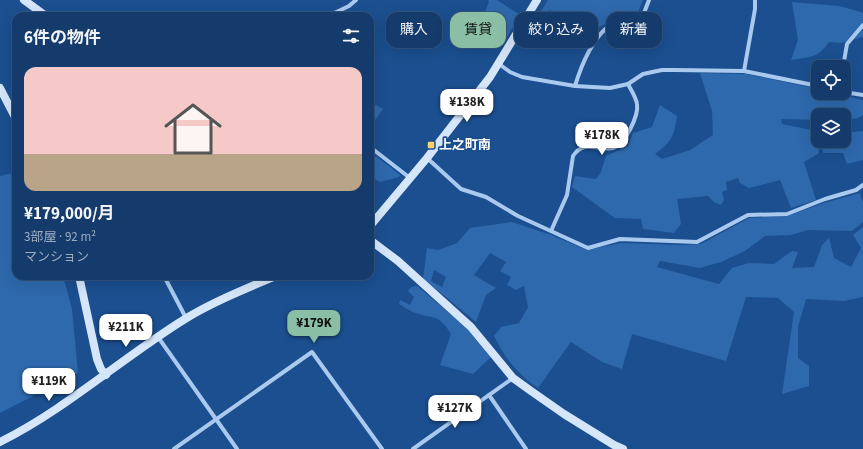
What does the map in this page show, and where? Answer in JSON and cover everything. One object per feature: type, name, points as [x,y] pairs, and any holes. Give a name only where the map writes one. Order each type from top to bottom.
[{"type":"street","points":[[24,0],[40,12]]},
{"type":"street","points":[[336,12],[349,6],[356,0]]},
{"type":"street","points":[[374,221],[427,158],[499,64],[537,0]]},
{"type":"street","points":[[574,86],[580,67],[599,35],[613,24],[644,13],[649,0]]},
{"type":"street","points":[[744,71],[755,9],[755,0]]},
{"type":"street","points":[[844,60],[847,44],[863,25]]},
{"type":"street","points":[[499,64],[510,72],[522,76],[574,86],[610,88],[628,84],[643,74],[662,70],[744,71],[811,85]]},
{"type":"street","points":[[550,231],[567,195],[573,156],[576,151],[582,147],[613,148],[621,144],[629,132],[637,109],[637,103],[628,84]]},
{"type":"street","points":[[0,88],[12,111]]},
{"type":"street","points":[[851,93],[863,95]]},
{"type":"street","points":[[374,150],[410,178]]},
{"type":"street","points":[[427,158],[461,189],[486,197],[518,216],[588,248],[620,239],[697,242],[748,215],[787,214],[825,199],[856,190],[863,185]]},
{"type":"street","points":[[374,243],[398,261],[471,327],[514,378],[570,418],[614,445],[624,449]]},
{"type":"street","points":[[80,280],[97,359],[101,369],[106,375]]},
{"type":"street","points":[[166,280],[186,318]]},
{"type":"street","points":[[0,442],[45,417],[186,318],[267,280]]},
{"type":"street","points":[[158,337],[237,449]]},
{"type":"street","points":[[174,449],[312,352],[382,449]]},
{"type":"street","points":[[413,449],[514,378]]},
{"type":"street","points":[[488,395],[526,449]]},
{"type":"shaded area","points":[[488,0],[497,0],[515,12],[514,12],[514,25],[506,39],[506,12],[485,12],[489,2]]},
{"type":"shaded area","points":[[548,0],[643,0],[638,12],[606,12],[606,23],[598,28],[598,12],[554,12],[549,10],[548,12],[540,12]]},
{"type":"shaded area","points":[[792,2],[839,6],[861,12],[863,13],[863,37],[841,43],[829,42],[821,51],[813,56],[791,60],[798,40]]},
{"type":"shaded area","points":[[700,73],[746,74],[811,88],[811,100],[851,100],[851,97],[863,100],[863,115],[858,118],[851,119],[851,108],[811,108],[811,120],[781,119],[782,124],[811,130],[811,148],[818,148],[819,153],[804,162],[816,200],[791,208],[780,180],[749,188],[740,183],[738,178],[726,182],[727,190],[722,192],[724,200],[721,205],[714,202],[708,196],[677,199],[681,224],[674,233],[643,229],[641,219],[615,218],[572,187],[575,176],[596,179],[601,172],[606,156],[628,146],[633,133],[652,127],[660,105],[677,116],[675,129],[669,142],[655,154],[662,159],[690,150],[713,135],[712,111]]},
{"type":"shaded area","points":[[374,104],[383,109],[374,121]]},
{"type":"shaded area","points":[[863,131],[863,160],[847,164],[843,153],[823,153],[823,148],[851,148],[851,132]]},
{"type":"shaded area","points":[[376,156],[400,175],[399,177],[380,182],[374,178],[374,159]]},
{"type":"shaded area","points":[[12,173],[12,280],[64,280],[72,309],[78,373],[0,413],[0,176]]},
{"type":"shaded area","points":[[860,193],[863,203],[863,222],[852,231],[808,230],[791,235],[765,236],[745,251],[721,262],[700,268],[660,261],[657,267],[719,284],[732,268],[749,263],[774,264],[792,251],[798,252],[792,268],[814,267],[822,245],[829,238],[834,258],[851,267],[861,248],[853,235],[863,227],[863,297],[844,301],[806,299],[798,327],[798,358],[809,366],[809,386],[782,394],[794,312],[778,298],[746,297],[726,361],[632,334],[622,369],[602,362],[571,342],[538,388],[512,365],[494,336],[501,327],[519,323],[528,307],[524,286],[516,290],[507,285],[511,277],[500,271],[506,262],[490,253],[474,275],[496,288],[486,295],[476,322],[423,280],[427,248],[438,250],[457,243],[470,228],[512,222],[551,235],[587,250],[621,243],[681,245],[701,244],[749,218],[787,216],[824,203]],"holes":[[[434,270],[446,277],[442,287],[431,281]]]},
{"type":"shaded area","points":[[417,286],[470,330],[491,357],[473,374],[440,365],[451,334],[439,319],[413,312],[399,304],[400,300],[410,305],[414,297],[408,291],[411,287]]},
{"type":"place","name":"上之町南","points":[[431,145]]}]
